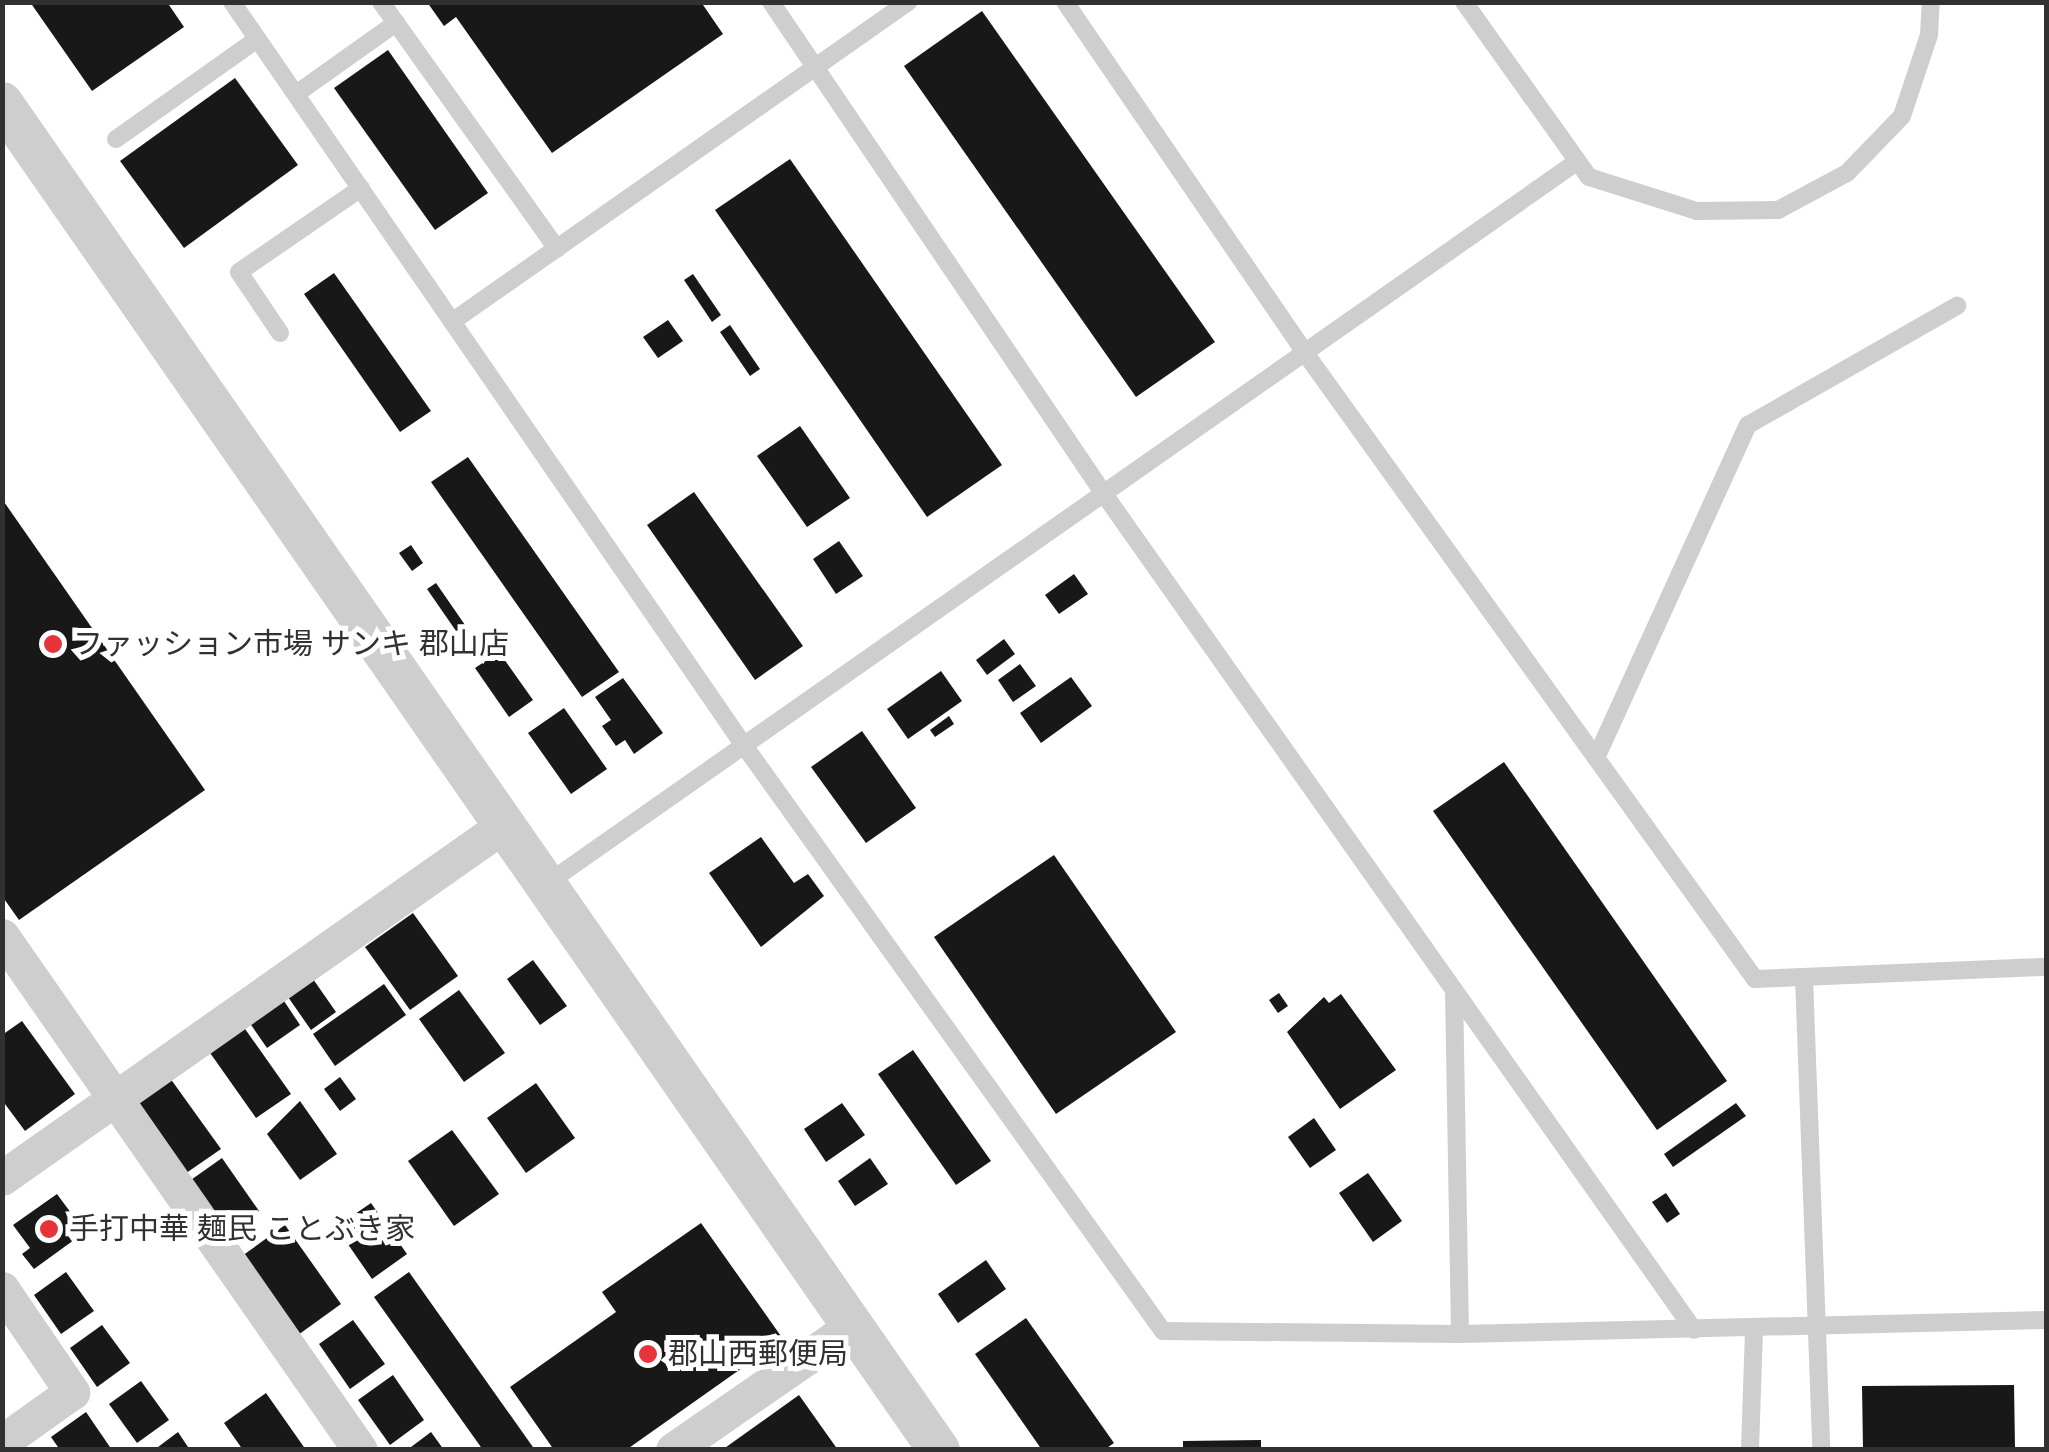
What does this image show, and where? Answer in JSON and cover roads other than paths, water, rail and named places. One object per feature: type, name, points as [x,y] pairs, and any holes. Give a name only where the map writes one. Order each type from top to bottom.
[{"type":"street","points":[[6,118],[549,882],[939,1450]]},
{"type":"street","points":[[2,1178],[507,823]]},
{"type":"street","points":[[2,936],[360,1450]]},
{"type":"street","points":[[2,1289],[72,1392],[2,1442]]},
{"type":"street","points":[[674,1450],[852,1326]]},
{"type":"lane","points":[[232,2],[743,744],[1163,1331],[1460,1334],[2046,1320]]},
{"type":"lane","points":[[382,2],[557,249]]},
{"type":"lane","points":[[772,2],[1104,494],[1694,1330]]},
{"type":"lane","points":[[453,321],[908,2]]},
{"type":"lane","points":[[1065,2],[1308,357],[1755,979],[2046,967]]},
{"type":"lane","points":[[1464,2],[1589,177],[1697,211],[1778,210],[1847,173],[1902,116],[1930,34],[1931,2]]},
{"type":"lane","points":[[296,94],[396,23]]},
{"type":"lane","points":[[116,139],[257,39]]},
{"type":"lane","points":[[549,882],[1104,494],[1308,357],[1578,161]]},
{"type":"lane","points":[[280,333],[239,272],[361,188]]},
{"type":"lane","points":[[1596,758],[1748,425],[1957,306]]},
{"type":"lane","points":[[1804,977],[1820,1327],[1821,1450]]},
{"type":"lane","points":[[1454,989],[1460,1334]]},
{"type":"lane","points":[[1750,1450],[1754,1328]]},
{"type":"place","name":"ファッション市場 サンキ 郡山店","points":[[53,644]]},
{"type":"place","name":"手打中華 麺民 ことぶき家","points":[[49,1229]]},
{"type":"place","name":"郡山西郵便局","points":[[648,1354]]}]
